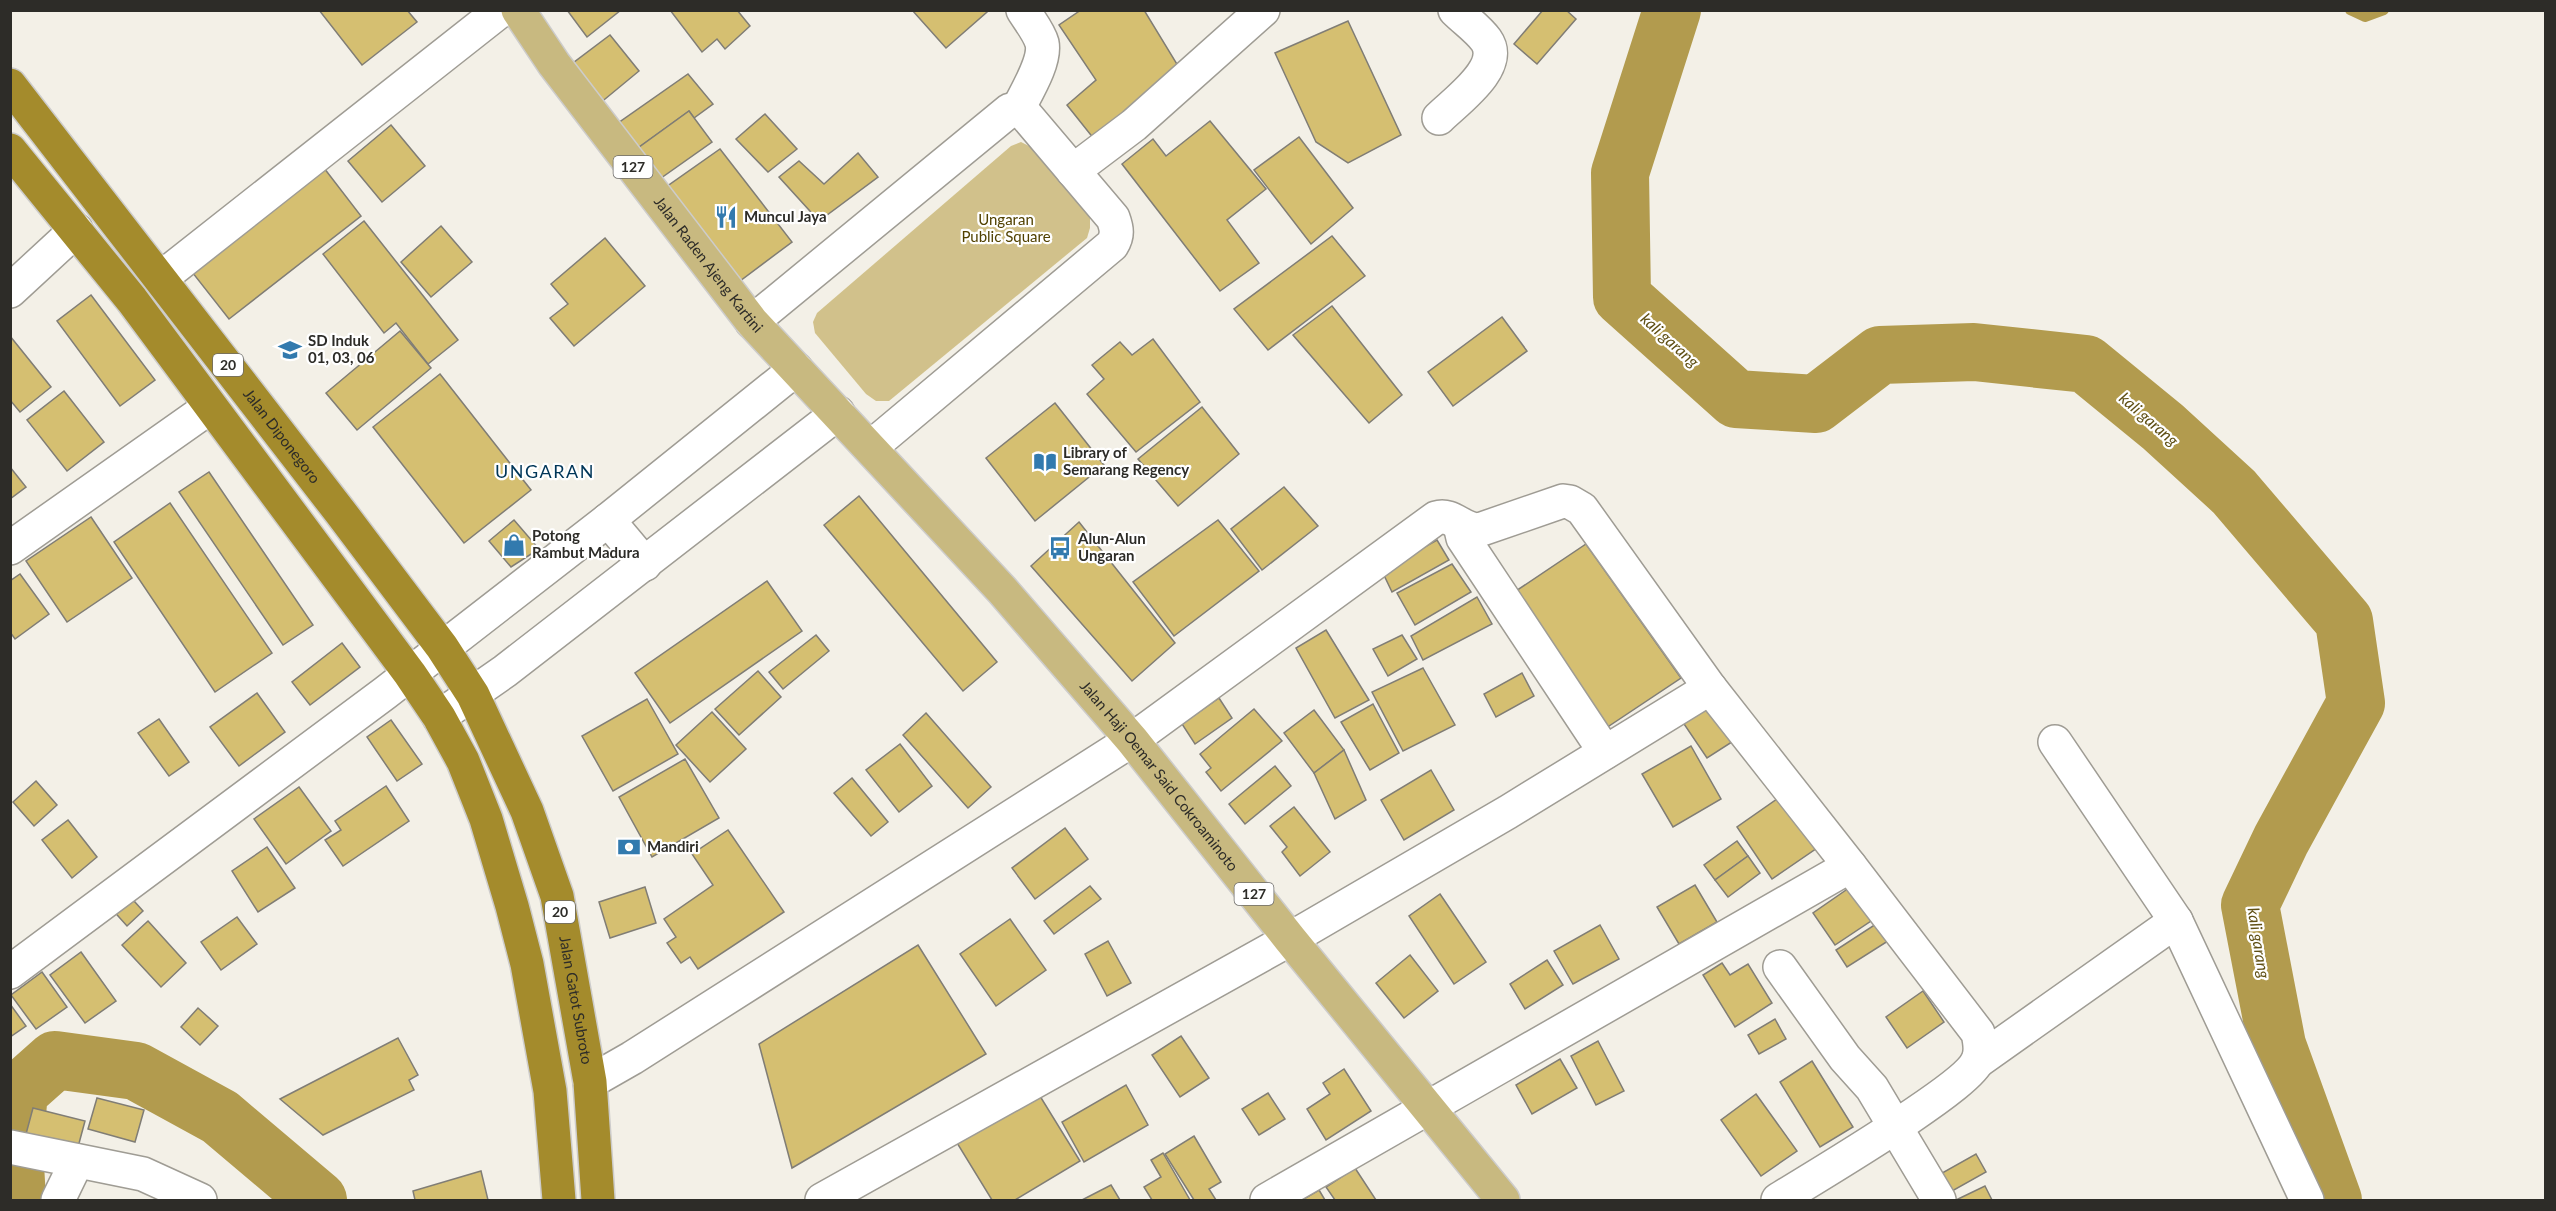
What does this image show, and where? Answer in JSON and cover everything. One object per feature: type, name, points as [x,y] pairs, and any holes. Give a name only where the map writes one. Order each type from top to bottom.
[{"type":"highway","name":"Jalan Diponegoro","points":[[10,84],[442,647]]},
{"type":"highway","name":"20","points":[[10,150],[132,300],[410,674],[439,717],[464,761],[486,819],[517,925],[550,1091],[559,1200]]},
{"type":"highway","name":"Jalan Gatot Subroto","points":[[442,647],[473,695],[527,811],[557,896],[590,1082],[598,1200]]},
{"type":"main road","name":"Jalan Raden Ajeng Kartini","points":[[518,10],[554,64],[752,322],[871,447]]},
{"type":"main road","name":"Jalan Haji Oemar Said Cokroaminoto","points":[[871,447],[1002,590],[1132,740],[1290,939],[1503,1200]]},
{"type":"street","points":[[161,278],[501,10]]},
{"type":"street","points":[[752,322],[1010,110],[1018,108],[1039,66],[1042,53],[1042,43],[1023,10]]},
{"type":"street","points":[[1073,171],[1134,125],[1263,10]]},
{"type":"street","points":[[1439,118],[1483,76],[1490,55],[1487,41],[1455,10]]},
{"type":"street","points":[[871,447],[1112,245],[1118,232],[1113,218],[1018,108]]},
{"type":"street","points":[[10,291],[76,230]]},
{"type":"street","points":[[10,972],[410,674],[608,520],[796,369]]},
{"type":"street","points":[[10,548],[210,407]]},
{"type":"street","points":[[439,717],[473,695],[645,564],[838,413]]},
{"type":"street","points":[[590,1082],[632,1058],[1132,740],[1436,518],[1450,517],[1465,528],[1479,530],[1563,501],[1582,509],[1710,688],[1978,1033],[1981,1046],[1978,1061]]},
{"type":"street","points":[[608,520],[645,564]]},
{"type":"street","points":[[1460,525],[1463,538],[1605,752]]},
{"type":"street","points":[[822,1200],[1290,939],[1508,812],[1710,688]]},
{"type":"street","points":[[2055,742],[2176,921],[2307,1200]]},
{"type":"street","points":[[1267,1200],[1850,866]]},
{"type":"street","points":[[1778,1200],[1896,1126],[1967,1076],[1978,1061],[2176,921]]},
{"type":"street","points":[[1780,967],[1845,1058],[1872,1088],[1939,1200]]},
{"type":"street","points":[[10,1147],[143,1174],[200,1200]]},
{"type":"street","points":[[58,1200],[64,1158]]},
{"type":"green space","name":"Ungaran Public Square","points":[[1021,142],[1031,147],[1090,215],[1087,238],[889,401],[876,401],[866,394],[815,333],[813,322],[817,313],[1011,146]]},
{"type":"building","points":[[319,10],[407,10],[417,22],[362,65]]},
{"type":"building","points":[[567,10],[621,10],[587,37]]},
{"type":"building","points":[[670,10],[737,10],[750,26],[725,49],[717,39],[702,52]]},
{"type":"building","points":[[912,10],[986,10],[987,12],[946,48]]},
{"type":"building","points":[[1081,10],[1144,10],[1183,74],[1098,144],[1067,105],[1096,80],[1059,25]]},
{"type":"building","points":[[1543,10],[1566,10],[1576,19],[1537,64],[1514,44]]},
{"type":"building","points":[[1348,21],[1401,135],[1348,163],[1316,142],[1275,53]]},
{"type":"building","points":[[610,35],[639,71],[599,104],[569,66]]},
{"type":"building","points":[[688,74],[713,104],[694,118],[689,111],[631,153],[611,128]]},
{"type":"building","points":[[689,111],[712,142],[654,183],[631,153]]},
{"type":"building","points":[[765,114],[797,149],[768,172],[736,139]]},
{"type":"building","points":[[1210,121],[1266,189],[1227,220],[1259,263],[1220,291],[1122,164],[1153,139],[1166,156]]},
{"type":"building","points":[[391,125],[425,166],[382,202],[348,161]]},
{"type":"building","points":[[1299,137],[1353,208],[1311,244],[1254,170]]},
{"type":"building","name":"Muncul Jaya","points":[[720,149],[792,242],[736,284],[659,192]]},
{"type":"building","points":[[858,153],[878,177],[819,221],[779,177],[799,161],[824,184]]},
{"type":"building","points":[[324,168],[361,216],[229,319],[192,272]]},
{"type":"building","points":[[364,221],[458,340],[428,364],[396,323],[384,333],[323,254]]},
{"type":"building","points":[[441,226],[472,262],[431,297],[401,262]]},
{"type":"building","points":[[1332,236],[1365,276],[1268,350],[1234,309]]},
{"type":"building","points":[[605,238],[645,286],[574,346],[550,318],[568,304],[551,284]]},
{"type":"building","points":[[91,295],[155,380],[120,406],[57,321]]},
{"type":"building","points":[[1332,306],[1402,395],[1369,423],[1293,335]]},
{"type":"building","points":[[1502,317],[1527,351],[1453,406],[1428,372]]},
{"type":"building","points":[[400,331],[431,368],[357,430],[326,393]]},
{"type":"building","points":[[10,336],[51,387],[20,412],[10,400]]},
{"type":"building","points":[[1153,339],[1200,402],[1136,452],[1087,394],[1104,379],[1092,365],[1120,342],[1132,355]]},
{"type":"building","points":[[440,374],[531,490],[464,543],[373,427]]},
{"type":"building","points":[[64,391],[104,442],[67,471],[27,420]]},
{"type":"building","name":"Library of Semarang Regency","points":[[1055,403],[1104,465],[1035,521],[986,458]]},
{"type":"building","points":[[1202,407],[1239,454],[1178,506],[1138,459]]},
{"type":"building","points":[[10,467],[26,487],[10,499]]},
{"type":"building","points":[[209,472],[313,625],[283,645],[179,492]]},
{"type":"building","points":[[1284,487],[1318,526],[1262,570],[1231,529]]},
{"type":"building","points":[[859,496],[997,662],[963,691],[824,525]]},
{"type":"building","points":[[170,503],[272,653],[215,692],[114,542]]},
{"type":"building","points":[[91,517],[132,578],[67,622],[26,561]]},
{"type":"building","name":"Potong Rambut Madura","points":[[514,520],[539,549],[511,567],[489,541]]},
{"type":"building","points":[[1218,520],[1259,571],[1174,636],[1133,582]]},
{"type":"building","points":[[1079,522],[1175,643],[1132,681],[1031,566]]},
{"type":"building","points":[[1437,540],[1449,560],[1392,592],[1382,571]]},
{"type":"building","points":[[1586,544],[1681,678],[1603,730],[1510,595]]},
{"type":"building","points":[[1452,564],[1471,592],[1415,625],[1397,593]]},
{"type":"building","points":[[20,574],[49,614],[15,639],[10,632],[10,581]]},
{"type":"building","points":[[767,581],[802,631],[670,723],[635,673]]},
{"type":"building","points":[[1477,597],[1492,624],[1423,660],[1411,636]]},
{"type":"building","points":[[1326,630],[1369,700],[1335,718],[1296,648]]},
{"type":"building","points":[[816,635],[829,651],[783,689],[769,672]]},
{"type":"building","points":[[1402,635],[1417,659],[1388,676],[1373,649]]},
{"type":"building","points":[[342,643],[360,667],[310,705],[292,682]]},
{"type":"building","points":[[1423,668],[1455,725],[1403,751],[1372,692]]},
{"type":"building","points":[[758,671],[781,697],[739,735],[715,709]]},
{"type":"building","points":[[1522,673],[1534,696],[1496,717],[1484,694]]},
{"type":"building","points":[[257,693],[285,732],[239,766],[210,727]]},
{"type":"building","points":[[1219,698],[1232,718],[1195,744],[1182,724]]},
{"type":"building","points":[[647,699],[678,754],[613,791],[582,736]]},
{"type":"building","points":[[1709,702],[1735,740],[1707,758],[1682,721]]},
{"type":"building","points":[[1373,704],[1399,753],[1370,770],[1341,722]]},
{"type":"building","points":[[1254,709],[1282,741],[1221,791],[1206,772],[1211,768],[1200,754]]},
{"type":"building","points":[[1314,710],[1344,750],[1314,773],[1284,733]]},
{"type":"building","points":[[712,712],[746,749],[710,782],[676,745]]},
{"type":"building","points":[[926,713],[991,787],[968,808],[903,735]]},
{"type":"building","points":[[159,719],[189,762],[169,776],[138,733]]},
{"type":"building","points":[[391,720],[422,764],[397,781],[367,737]]},
{"type":"building","points":[[900,744],[932,786],[899,812],[866,770]]},
{"type":"building","points":[[1691,746],[1721,799],[1673,827],[1642,774]]},
{"type":"building","points":[[1344,750],[1366,800],[1335,819],[1314,773]]},
{"type":"building","points":[[685,759],[719,818],[652,857],[619,797]]},
{"type":"building","points":[[1275,766],[1291,786],[1245,824],[1229,804]]},
{"type":"building","points":[[1431,770],[1454,810],[1404,840],[1381,800]]},
{"type":"building","points":[[852,778],[888,822],[871,836],[834,793]]},
{"type":"building","points":[[36,781],[57,805],[34,826],[13,802]]},
{"type":"building","points":[[386,786],[409,821],[343,866],[325,840],[341,830],[335,821]]},
{"type":"building","points":[[299,787],[331,831],[286,864],[254,819]]},
{"type":"building","points":[[1784,794],[1820,846],[1772,879],[1737,827]]},
{"type":"building","points":[[1294,807],[1330,852],[1300,876],[1282,852],[1287,847],[1270,826]]},
{"type":"building","points":[[68,820],[97,857],[72,878],[42,840]]},
{"type":"building","points":[[1065,828],[1088,859],[1035,899],[1012,868]]},
{"type":"building","points":[[728,830],[784,912],[698,969],[690,957],[681,963],[667,943],[676,937],[664,919],[713,885],[692,854]]},
{"type":"building","points":[[1737,841],[1748,856],[1715,880],[1704,865]]},
{"type":"building","points":[[267,847],[295,888],[258,912],[232,871]]},
{"type":"building","points":[[1748,856],[1760,873],[1728,897],[1715,880]]},
{"type":"building","points":[[1695,885],[1717,922],[1679,944],[1657,907]]},
{"type":"building","points":[[1090,886],[1101,899],[1054,934],[1044,921]]},
{"type":"building","points":[[645,887],[656,923],[610,938],[599,902]]},
{"type":"building","points":[[1849,888],[1871,921],[1835,945],[1813,913]]},
{"type":"building","points":[[126,892],[143,911],[127,926],[110,907]]},
{"type":"building","points":[[1440,894],[1486,962],[1454,984],[1409,916]]},
{"type":"building","points":[[237,917],[257,944],[221,970],[201,942]]},
{"type":"building","points":[[1010,919],[1046,970],[996,1006],[960,954]]},
{"type":"building","points":[[148,921],[186,963],[161,987],[122,945]]},
{"type":"building","points":[[1876,924],[1888,941],[1847,967],[1836,950]]},
{"type":"building","points":[[1600,925],[1619,959],[1573,984],[1554,951]]},
{"type":"building","points":[[1108,941],[1131,983],[1107,996],[1085,954]]},
{"type":"building","points":[[918,945],[986,1054],[792,1168],[759,1044]]},
{"type":"building","points":[[81,952],[116,1001],[85,1023],[50,975]]},
{"type":"building","points":[[1410,955],[1438,991],[1404,1018],[1376,983]]},
{"type":"building","points":[[1547,960],[1563,985],[1525,1009],[1510,984]]},
{"type":"building","points":[[1722,963],[1730,975],[1748,964],[1772,1003],[1735,1027],[1703,975]]},
{"type":"building","points":[[42,972],[67,1007],[36,1029],[11,995]]},
{"type":"building","points":[[1923,991],[1944,1022],[1907,1048],[1886,1017]]},
{"type":"building","points":[[10,1004],[26,1026],[10,1037]]},
{"type":"building","points":[[198,1008],[218,1026],[200,1045],[181,1027]]},
{"type":"building","points":[[1775,1019],[1786,1039],[1759,1054],[1748,1035]]},
{"type":"building","points":[[1181,1036],[1209,1078],[1180,1097],[1152,1055]]},
{"type":"building","points":[[398,1038],[418,1075],[409,1080],[414,1090],[323,1135],[280,1099]]},
{"type":"building","points":[[1598,1041],[1624,1091],[1596,1105],[1571,1056]]},
{"type":"building","points":[[1560,1059],[1577,1088],[1532,1114],[1516,1085]]},
{"type":"building","points":[[1812,1061],[1853,1127],[1820,1147],[1780,1082]]},
{"type":"building","points":[[1344,1069],[1371,1111],[1326,1140],[1307,1109],[1330,1094],[1323,1083]]},
{"type":"building","points":[[1126,1085],[1148,1125],[1084,1162],[1062,1122]]},
{"type":"building","points":[[1035,1088],[1080,1161],[1015,1200],[992,1200],[954,1138]]},
{"type":"building","points":[[1268,1093],[1285,1119],[1259,1135],[1242,1109]]},
{"type":"building","points":[[1756,1094],[1797,1151],[1761,1176],[1721,1120]]},
{"type":"building","points":[[97,1098],[144,1110],[135,1142],[88,1129]]},
{"type":"building","points":[[33,1108],[85,1121],[78,1147],[26,1134]]},
{"type":"building","points":[[1194,1136],[1221,1182],[1209,1189],[1216,1200],[1194,1200],[1165,1154]]},
{"type":"building","points":[[1163,1153],[1190,1200],[1152,1200],[1144,1187],[1161,1177],[1151,1160]]},
{"type":"building","points":[[1976,1154],[1986,1172],[1945,1195],[1935,1177]]},
{"type":"building","points":[[1355,1168],[1376,1200],[1335,1200],[1326,1187]]},
{"type":"building","points":[[481,1171],[488,1200],[415,1200],[413,1191]]},
{"type":"building","points":[[1111,1185],[1120,1200],[1082,1200]]},
{"type":"building","points":[[1985,1186],[1992,1200],[1956,1200]]},
{"type":"building","points":[[1319,1190],[1325,1200],[1302,1200]]},
{"type":"waterway","name":"kali garang","points":[[1672,10],[1620,173],[1622,297],[1736,399],[1816,404],[1880,355],[1974,352],[2086,364],[2163,427],[2234,492],[2344,621],[2356,703],[2281,840],[2250,905],[2277,1045],[2333,1200]]},
{"type":"waterway","points":[[2350,10],[2365,17],[2384,10]]},
{"type":"waterway","points":[[17,1200],[14,1147],[19,1092],[55,1060],[136,1071],[220,1117],[318,1200]]},
{"type":"place","name":"Muncul Jaya","points":[[726,217]]},
{"type":"place","name":"SD Induk 01, 03, 06","points":[[290,350]]},
{"type":"place","name":"Library of Semarang Regency","points":[[1045,462]]},
{"type":"place","name":"Potong Rambut Madura","points":[[514,545]]},
{"type":"place","name":"Alun-Alun Ungaran","points":[[1060,548]]},
{"type":"place","name":"Mandiri","points":[[629,847]]},
{"type":"district","name":"UNGARAN","points":[[545,472]]}]
